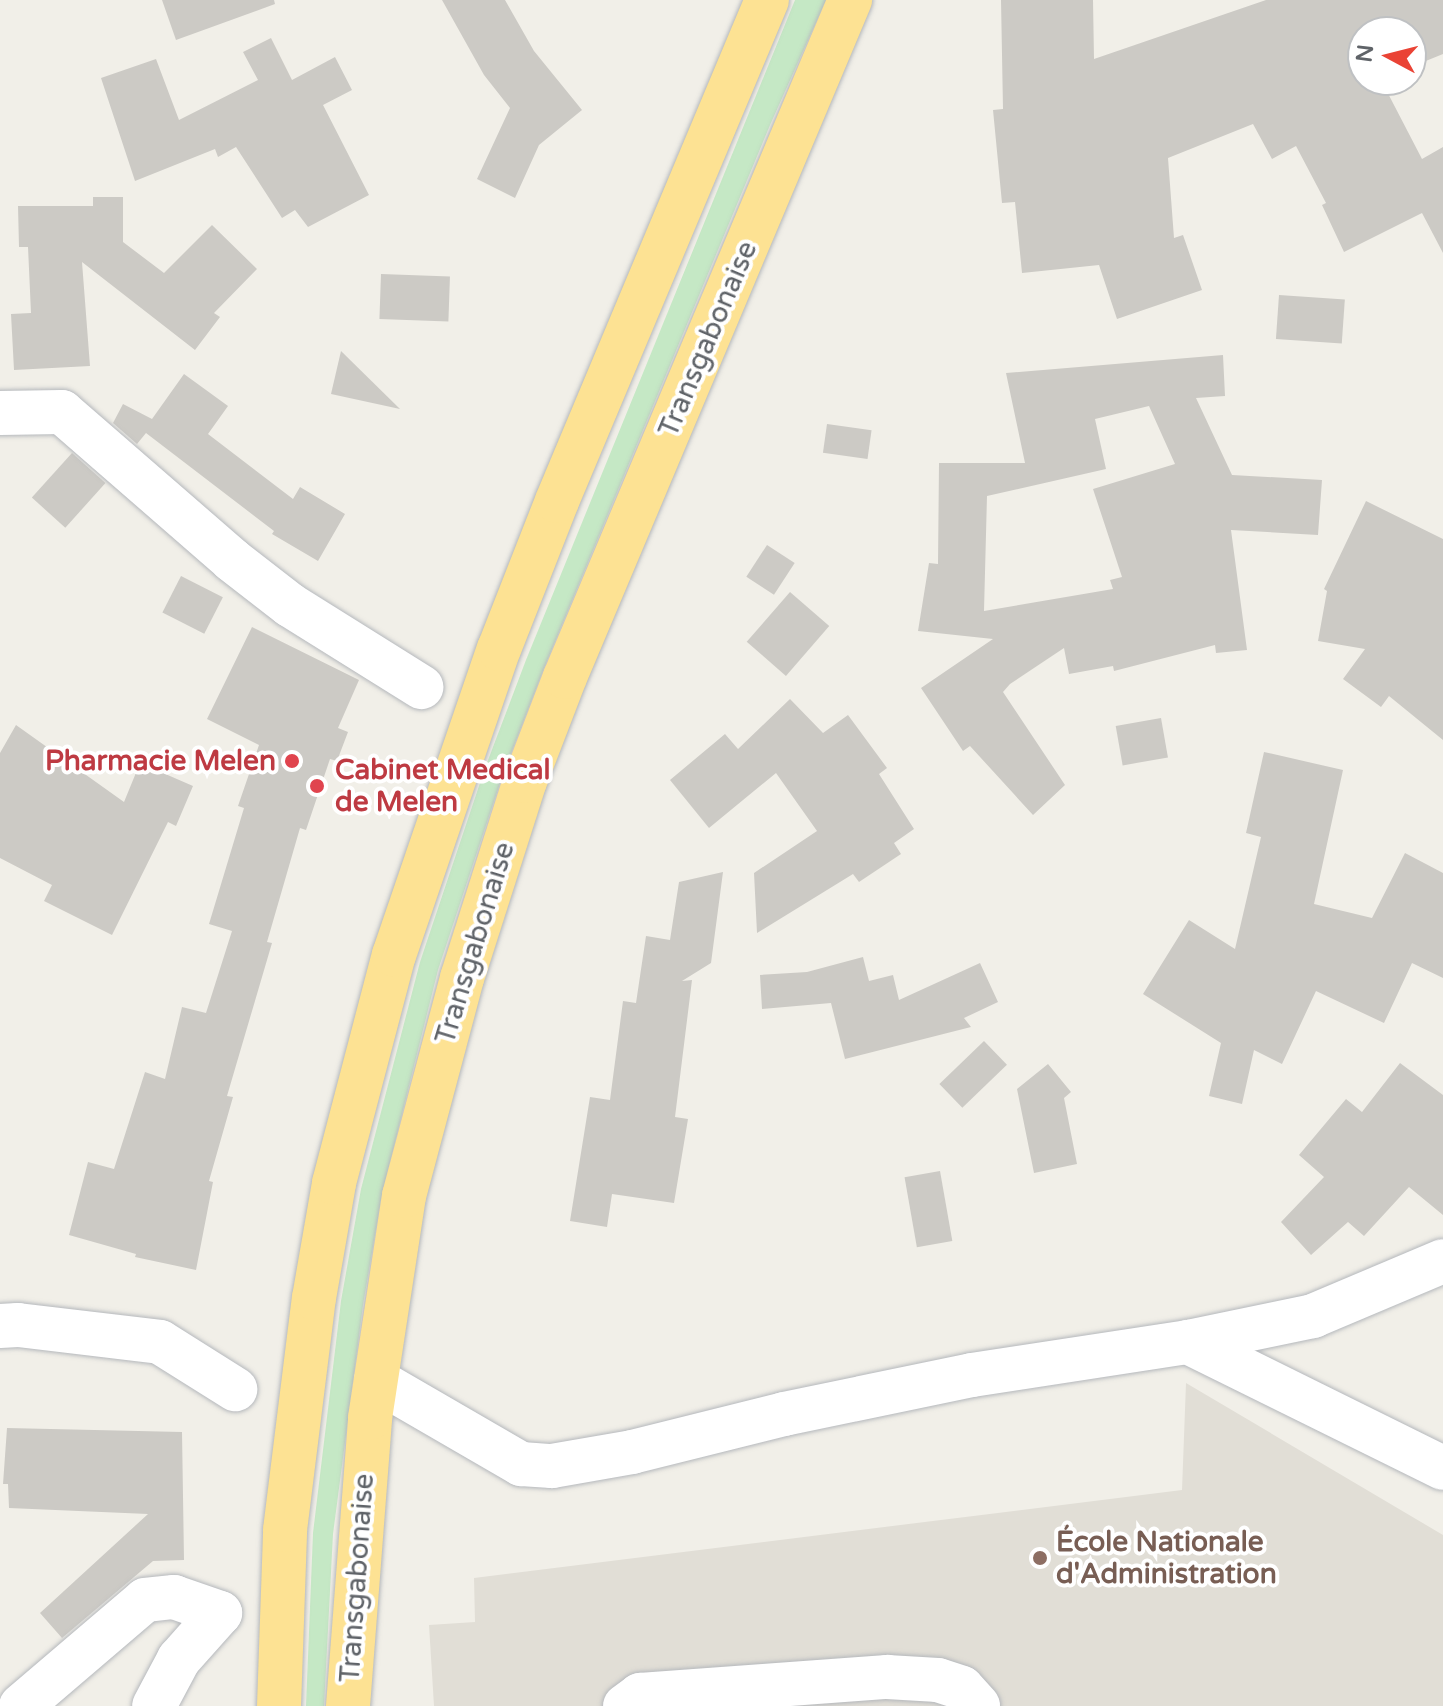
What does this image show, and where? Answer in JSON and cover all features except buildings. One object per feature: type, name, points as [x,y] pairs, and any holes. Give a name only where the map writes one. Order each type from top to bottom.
[{"type":"highway","points":[[279,1706],[285,1530],[314,1298],[334,1183],[390,968],[479,708],[551,516],[767,0]]},
{"type":"highway","name":"Transgabonaise","points":[[348,1706],[370,1418],[404,1196],[462,978],[525,781],[583,634],[850,0]]},
{"type":"street","points":[[0,413],[62,412],[232,560],[290,605],[421,687]]},
{"type":"street","points":[[376,1380],[521,1464],[552,1466],[632,1452],[784,1414],[972,1375],[1188,1342],[1313,1316],[1443,1261]]},
{"type":"street","points":[[0,1326],[18,1325],[160,1342],[235,1389]]},
{"type":"street","points":[[1188,1342],[1443,1468]]},
{"type":"street","points":[[21,1706],[145,1600],[174,1597],[220,1613],[179,1659],[154,1706]]},
{"type":"street","points":[[625,1706],[640,1695],[887,1677],[938,1680],[962,1688],[978,1706]]},
{"type":"shaded area","name":"École Nationale d'Administration","points":[[1186,1383],[1443,1535],[1443,1706],[434,1706],[429,1625],[475,1622],[474,1578],[1182,1490]]},
{"type":"green space","points":[[795,0],[826,0],[770,125],[544,668],[503,774],[438,970],[382,1194],[363,1305],[333,1534],[324,1706],[306,1706],[313,1533],[341,1301],[361,1189],[420,962],[485,768],[526,660]]},
{"type":"place","name":"Pharmacie Melen","points":[[292,761]]},
{"type":"place","name":"Cabinet Medical de Melen","points":[[317,786]]},
{"type":"place","name":"École Nationale d'Administration","points":[[1040,1558]]}]
